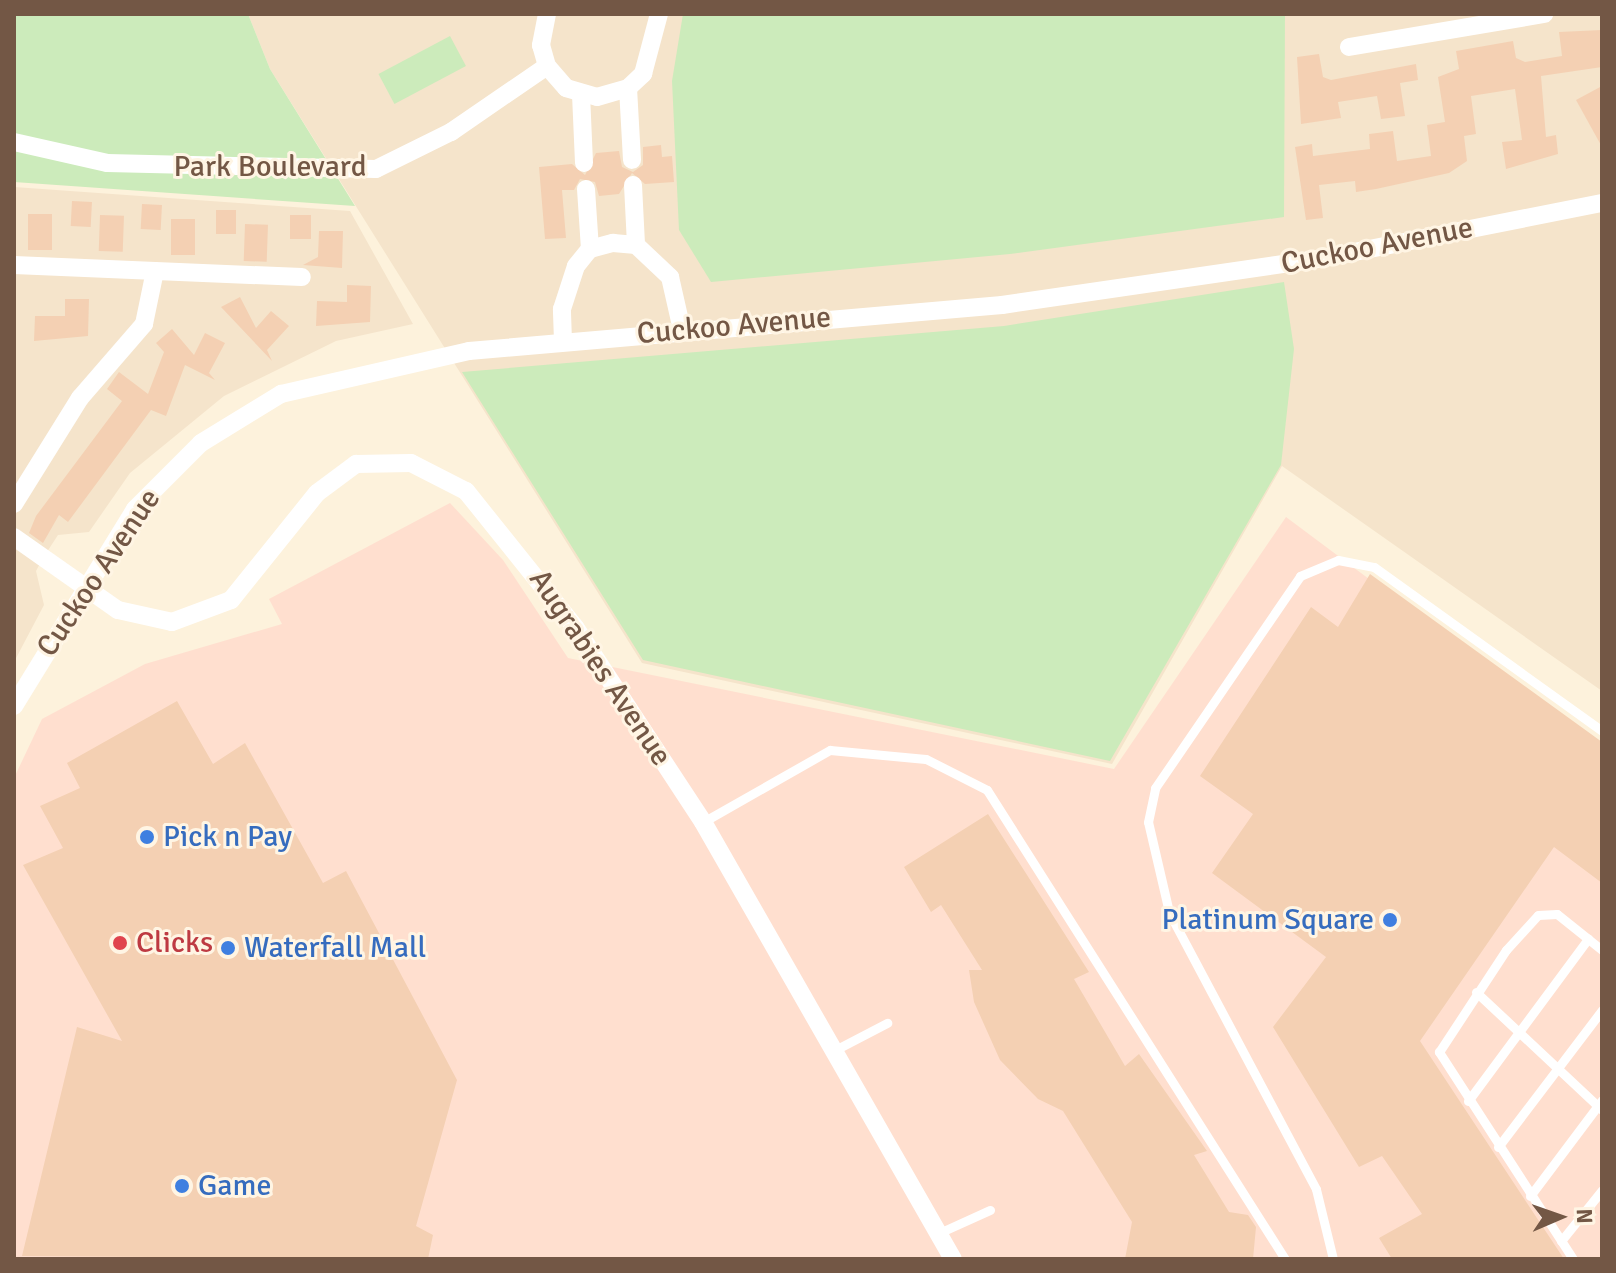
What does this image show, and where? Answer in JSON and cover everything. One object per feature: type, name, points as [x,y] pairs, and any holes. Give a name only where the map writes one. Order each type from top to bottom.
[{"type":"street","points":[[547,14],[541,45],[547,66],[581,94],[628,88],[648,65],[659,14]]},
{"type":"street","points":[[648,14],[654,36]]},
{"type":"street","points":[[1349,47],[1544,14]]},
{"type":"street","name":"Park Boulevard","points":[[14,142],[107,163],[362,171],[411,155],[547,66]]},
{"type":"street","points":[[628,88],[632,160]]},
{"type":"street","points":[[581,94],[584,163]]},
{"type":"street","points":[[633,185],[636,245],[670,277],[682,330]]},
{"type":"street","points":[[563,341],[566,288],[590,249],[586,189]]},
{"type":"street","name":"Cuckoo Avenue","points":[[14,706],[84,584],[167,474],[235,420],[281,394],[403,362],[563,341],[1002,305],[1324,258],[1602,203]]},
{"type":"street","points":[[590,249],[636,245]]},
{"type":"street","points":[[14,265],[302,277]]},
{"type":"street","points":[[14,504],[80,398],[144,324],[155,271]]},
{"type":"street","name":"Augrabies Avenue","points":[[14,537],[132,617],[172,622],[204,615],[243,590],[334,477],[369,461],[428,467],[491,515],[575,627],[703,822],[953,1259]]},
{"type":"lane","points":[[1333,1259],[1316,1189],[1169,912],[1148,822],[1155,788],[1300,576],[1338,560],[1374,567],[1602,731]]},
{"type":"lane","points":[[703,822],[830,750],[926,759],[987,790],[1285,1259]]},
{"type":"lane","points":[[1573,1259],[1439,1052],[1476,992],[1538,915],[1557,914],[1602,950]]},
{"type":"lane","points":[[1468,1101],[1588,939]]},
{"type":"lane","points":[[1476,992],[1522,1028],[1601,1105],[1530,1196]]},
{"type":"lane","points":[[1498,1147],[1602,1010]]},
{"type":"lane","points":[[835,1050],[887,1023]]},
{"type":"lane","points":[[1561,1241],[1602,1190]]},
{"type":"lane","points":[[939,1233],[990,1210]]},
{"type":"shaded area","points":[[248,14],[1602,14],[1602,691],[1282,466],[1112,764],[642,663],[270,69]]},
{"type":"shaded area","points":[[14,187],[350,211],[413,324],[336,341],[224,396],[130,473],[89,532],[58,535],[43,558],[36,571],[44,605],[14,662]]},
{"type":"shaded area","points":[[450,503],[503,560],[568,658],[1114,769],[1286,517],[1602,753],[1602,1259],[14,1259],[14,778],[42,719],[145,664],[282,624],[269,599]]},
{"type":"green space","points":[[14,14],[248,14],[270,69],[355,206],[14,182]]},
{"type":"green space","points":[[683,14],[1285,14],[1284,217],[1010,254],[711,282],[679,230],[672,81]]},
{"type":"green space","points":[[450,36],[466,66],[394,104],[378,74]]},
{"type":"green space","points":[[1284,282],[1294,349],[1281,465],[1110,761],[643,660],[462,372],[1004,326]]},
{"type":"building","points":[[1602,30],[1602,67],[1541,76],[1546,137],[1556,135],[1558,154],[1506,169],[1502,142],[1522,140],[1515,89],[1471,96],[1476,134],[1464,136],[1467,161],[1449,173],[1376,189],[1356,192],[1355,181],[1319,185],[1323,218],[1306,220],[1295,147],[1312,144],[1313,156],[1370,149],[1369,134],[1393,131],[1397,161],[1431,156],[1427,125],[1445,122],[1438,77],[1459,69],[1456,51],[1513,41],[1516,58],[1525,62],[1562,56],[1559,32]]},
{"type":"building","points":[[1319,54],[1323,77],[1331,80],[1416,64],[1418,80],[1400,83],[1405,116],[1381,119],[1377,96],[1338,102],[1341,118],[1301,124],[1297,57]]},
{"type":"building","points":[[1602,86],[1602,147],[1576,100]]},
{"type":"building","points":[[661,145],[662,157],[672,156],[674,182],[645,184],[632,173],[619,194],[599,196],[595,182],[580,179],[574,190],[562,190],[566,238],[545,239],[539,167],[572,164],[585,175],[596,153],[619,151],[622,167],[633,172],[643,165],[643,147]]},
{"type":"building","points":[[72,201],[92,202],[91,227],[71,226]]},
{"type":"building","points":[[142,204],[162,205],[161,230],[141,229]]},
{"type":"building","points":[[216,210],[236,210],[236,234],[216,234]]},
{"type":"building","points":[[28,214],[52,214],[52,250],[28,250]]},
{"type":"building","points":[[100,215],[124,216],[123,252],[99,251]]},
{"type":"building","points":[[290,215],[311,215],[311,239],[290,239]]},
{"type":"building","points":[[171,219],[195,219],[195,255],[171,255]]},
{"type":"building","points":[[245,224],[268,225],[267,262],[244,261]]},
{"type":"building","points":[[319,231],[343,231],[342,268],[303,265],[318,257]]},
{"type":"building","points":[[347,285],[371,286],[370,322],[316,326],[317,301],[347,302]]},
{"type":"building","points":[[240,297],[256,328],[271,311],[289,326],[267,350],[272,361],[221,307]]},
{"type":"building","points":[[65,299],[89,299],[88,336],[34,341],[35,316],[65,316]]},
{"type":"building","points":[[172,329],[194,355],[205,333],[225,343],[209,373],[215,380],[185,365],[166,416],[151,410],[68,522],[59,515],[43,543],[29,533],[36,516],[122,401],[107,389],[119,372],[148,394],[164,352],[156,343]]},
{"type":"building","name":"Platinum Square","points":[[1370,574],[1602,742],[1602,883],[1554,847],[1420,1041],[1564,1259],[1392,1259],[1379,1238],[1422,1214],[1382,1156],[1359,1167],[1273,1027],[1326,957],[1212,873],[1253,814],[1200,776],[1311,607],[1338,627]]},
{"type":"building","name":"Waterfall Mall","points":[[177,701],[213,764],[245,743],[323,883],[346,871],[457,1080],[416,1226],[433,1235],[428,1259],[22,1256],[77,1027],[122,1041],[23,865],[63,848],[40,806],[80,788],[67,763]]},
{"type":"building","points":[[988,814],[1089,972],[1074,979],[1125,1066],[1139,1054],[1207,1151],[1194,1155],[1229,1212],[1248,1215],[1256,1227],[1253,1259],[1125,1259],[1132,1222],[1063,1111],[1038,1099],[1000,1060],[974,1002],[969,970],[982,970],[941,905],[931,912],[904,867]]},
{"type":"place","name":"Pick n Pay","points":[[147,837]]},
{"type":"place","name":"Platinum Square","points":[[1390,920]]},
{"type":"place","name":"Clicks","points":[[120,943]]},
{"type":"place","name":"Waterfall Mall","points":[[228,948]]},
{"type":"place","name":"Game","points":[[182,1186]]}]
